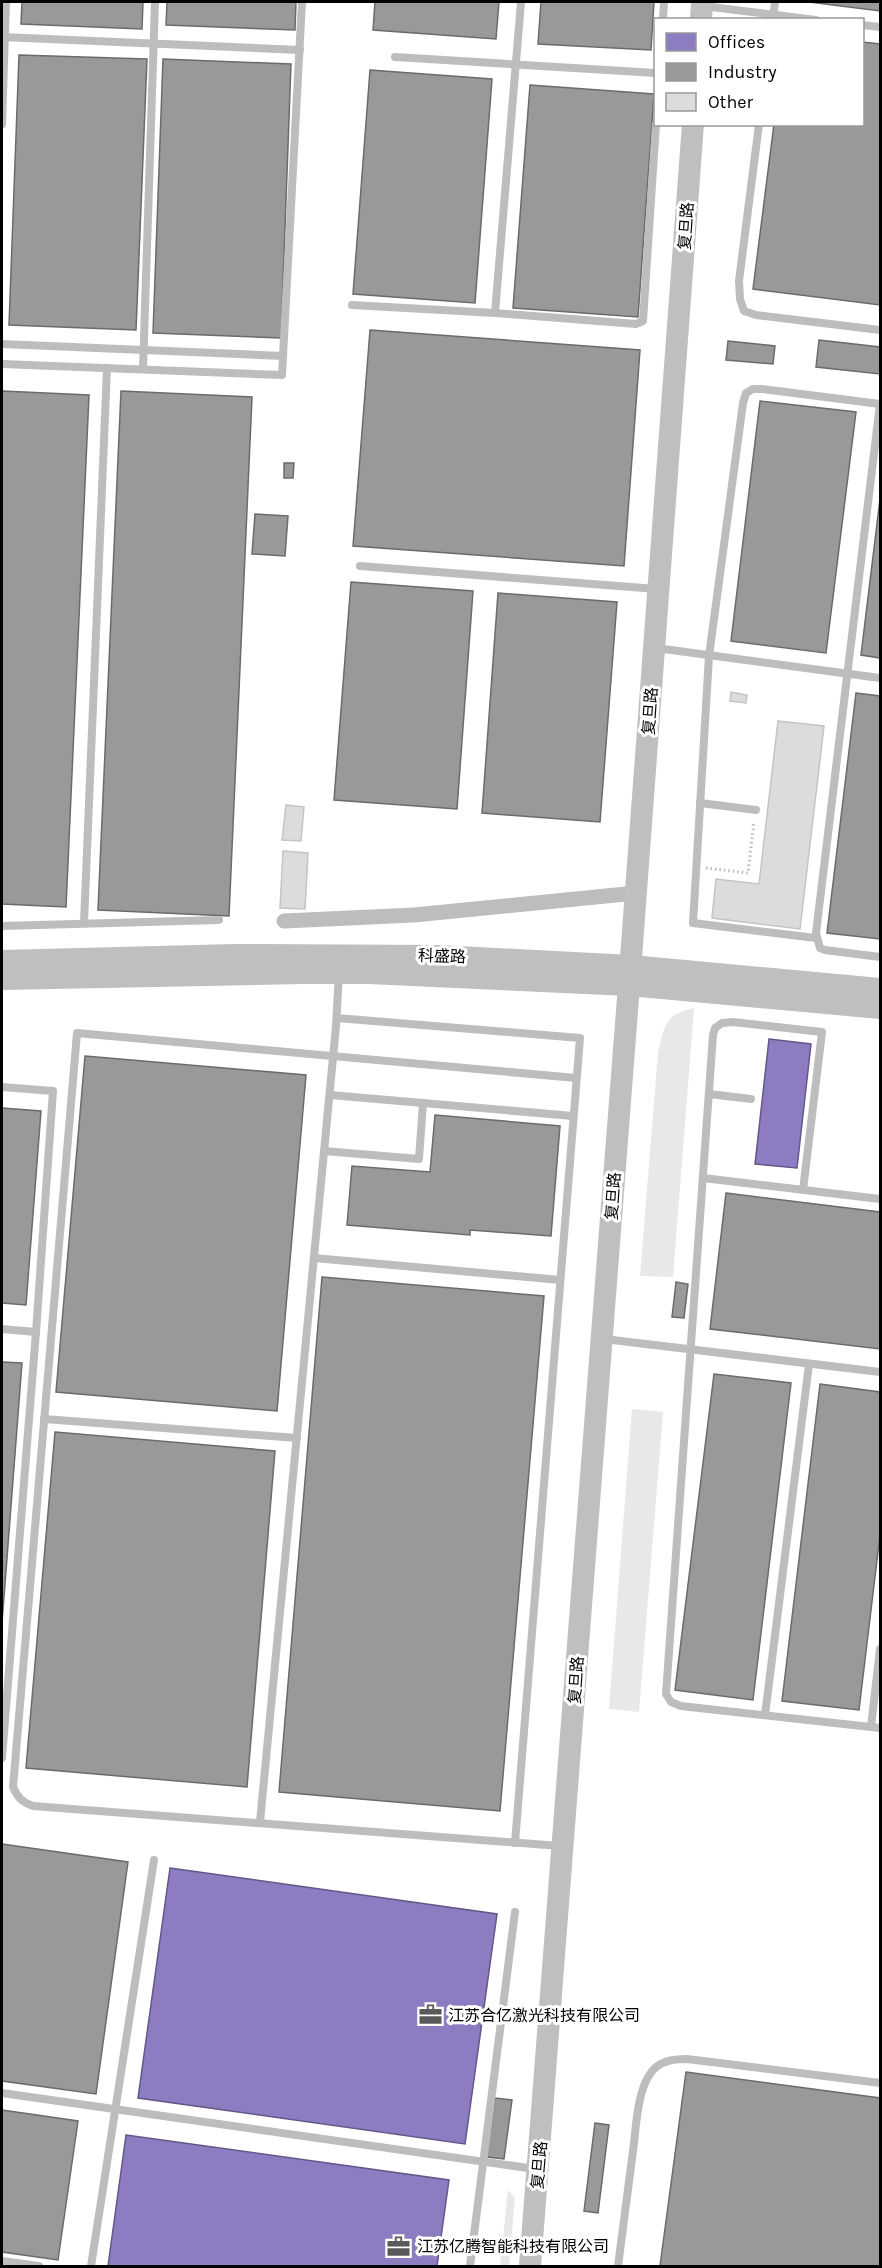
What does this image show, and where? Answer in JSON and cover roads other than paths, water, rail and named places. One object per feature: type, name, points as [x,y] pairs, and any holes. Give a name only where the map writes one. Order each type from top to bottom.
[{"type":"street","name":"复旦路","points":[[530,2266],[630,976],[693,126]]},
{"type":"street","points":[[284,921],[414,915],[636,893]]},
{"type":"street","name":"科盛路","points":[[2,961],[339,964],[880,988]]},
{"type":"street","name":"科盛路","points":[[2,979],[339,964]]},
{"type":"street","name":"科盛路","points":[[630,976],[880,1008]]},
{"type":"lane","points":[[2,124],[3,37],[6,2]]},
{"type":"lane","points":[[143,369],[155,2]]},
{"type":"lane","points":[[2,364],[282,375],[302,2]]},
{"type":"lane","points":[[495,313],[521,2]]},
{"type":"lane","points":[[663,18],[664,2]]},
{"type":"lane","points":[[702,9],[773,17],[775,2]]},
{"type":"lane","points":[[864,25],[880,27]]},
{"type":"lane","points":[[3,37],[300,50]]},
{"type":"lane","points":[[395,57],[654,73]]},
{"type":"lane","points":[[352,305],[636,324],[643,321],[656,126]]},
{"type":"lane","points":[[759,126],[739,281],[740,299],[744,311],[756,315],[880,330]]},
{"type":"lane","points":[[2,344],[283,356]]},
{"type":"lane","points":[[84,923],[107,368]]},
{"type":"lane","points":[[816,938],[693,923],[709,656],[741,414],[746,393],[753,389],[880,404],[816,938],[820,948],[825,950],[880,957]]},
{"type":"lane","points":[[360,566],[659,590]]},
{"type":"lane","points":[[654,648],[880,678]]},
{"type":"lane","points":[[700,803],[756,810]]},
{"type":"lane","points":[[2,926],[219,920]]},
{"type":"lane","points":[[260,1822],[334,1055],[339,964]]},
{"type":"lane","points":[[337,1018],[580,1038],[515,1843]]},
{"type":"lane","points":[[803,1190],[822,1032],[733,1022],[722,1023],[715,1028],[713,1035],[666,1694],[671,1702],[681,1706],[880,1728]]},
{"type":"lane","points":[[563,1846],[33,1806],[23,1803],[17,1797],[13,1787],[77,1032],[576,1078]]},
{"type":"lane","points":[[2,1087],[54,1091],[2,1758]]},
{"type":"lane","points":[[709,1094],[752,1099]]},
{"type":"lane","points":[[330,1095],[573,1116]]},
{"type":"lane","points":[[324,1152],[419,1159],[423,1103]]},
{"type":"lane","points":[[703,1178],[880,1199]]},
{"type":"lane","points":[[314,1258],[560,1280]]},
{"type":"lane","points":[[2,1329],[36,1332]]},
{"type":"lane","points":[[602,1339],[880,1372]]},
{"type":"lane","points":[[765,1715],[809,1364]]},
{"type":"lane","points":[[44,1419],[297,1438]]},
{"type":"lane","points":[[871,1727],[880,1649]]},
{"type":"lane","points":[[91,2266],[153,1860]]},
{"type":"lane","points":[[470,2266],[515,1912]]},
{"type":"lane","points":[[618,2266],[637,2123],[645,2083],[651,2072],[662,2063],[673,2059],[687,2059],[880,2083]]},
{"type":"lane","points":[[2,2093],[538,2169]]},
{"type":"lane","points":[[2,2261],[39,2266]]},
{"type":"place","name":"江苏合亿激光科技有限公司","points":[[430,2015]]},
{"type":"place","name":"江苏亿腾智能科技有限公司","points":[[399,2246]]}]
